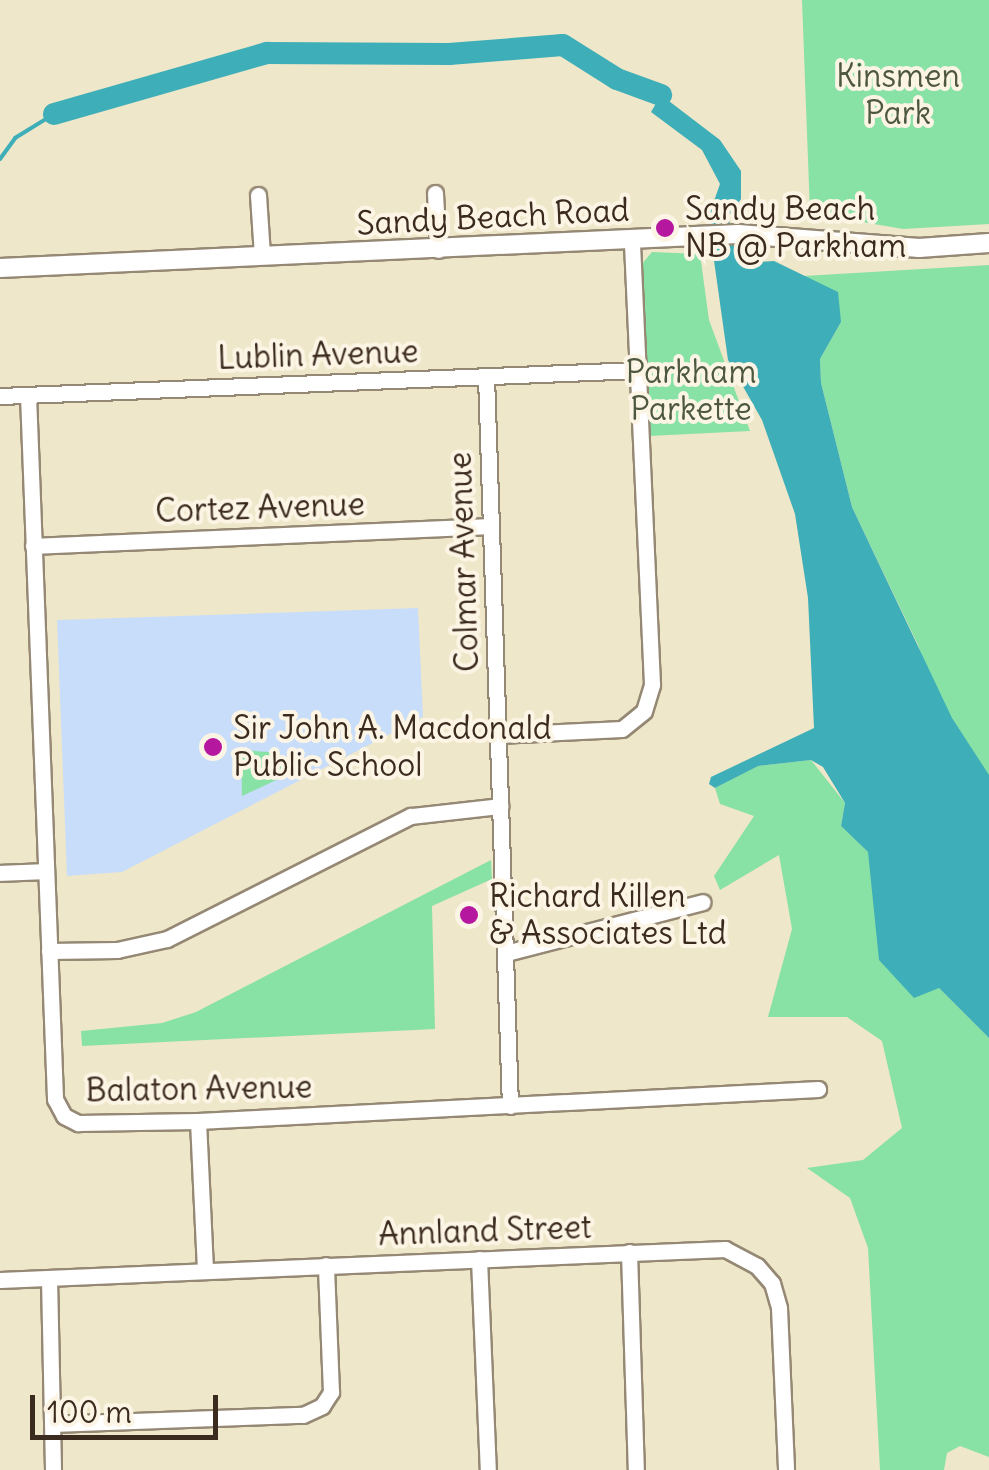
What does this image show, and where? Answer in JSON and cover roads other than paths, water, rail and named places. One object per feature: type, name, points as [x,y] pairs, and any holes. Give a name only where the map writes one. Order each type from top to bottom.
[{"type":"street","points":[[435,193],[438,250]]},
{"type":"street","points":[[258,196],[262,256]]},
{"type":"street","name":"Sandy Beach Road","points":[[0,268],[738,234],[920,248],[989,243]]},
{"type":"street","points":[[498,735],[622,730],[644,711],[652,684],[632,241]]},
{"type":"street","name":"Lublin Avenue","points":[[0,396],[638,370]]},
{"type":"street","name":"Colmar Avenue","points":[[486,376],[510,1106]]},
{"type":"street","name":"Balaton Avenue","points":[[28,395],[55,1099],[64,1116],[78,1124],[198,1121],[818,1090]]},
{"type":"street","name":"Cortez Avenue","points":[[33,546],[490,526]]},
{"type":"street","points":[[49,951],[118,950],[167,939],[411,816],[500,806]]},
{"type":"street","points":[[0,874],[46,871]]},
{"type":"street","points":[[506,953],[702,902]]},
{"type":"street","points":[[198,1121],[205,1270]]},
{"type":"street","name":"Annland Street","points":[[0,1280],[725,1249],[757,1266],[772,1283],[779,1308],[786,1470]]},
{"type":"street","points":[[630,1252],[636,1470]]},
{"type":"street","points":[[479,1259],[488,1470]]},
{"type":"street","points":[[52,1424],[303,1415],[322,1406],[332,1392],[326,1265]]},
{"type":"street","points":[[49,1278],[53,1470]]},
{"type":"water","points":[[661,95],[720,140],[741,171],[741,199],[728,217],[741,263],[774,261],[838,292],[841,322],[820,359],[821,383],[852,507],[952,718],[989,775],[989,1038],[939,988],[914,998],[879,960],[868,852],[841,826],[845,803],[823,767],[811,760],[758,766],[715,788],[709,784],[711,777],[814,728],[808,598],[795,514],[762,420],[728,360],[708,218],[720,184],[702,150],[651,112]]},
{"type":"waterway","points":[[54,114],[267,53],[449,54],[563,45],[617,79],[661,95]]},
{"type":"waterway","points":[[0,159],[15,138],[54,114]]},
{"type":"place","name":"Sandy Beach NB @ Parkham","points":[[665,228]]},
{"type":"place","name":"Sir John A. Macdonald Public School","points":[[213,747]]},
{"type":"place","name":"Richard Killen & Associates Ltd","points":[[469,915]]},
{"type":"park label","name":"Kinsmen Park","points":[[898,96]]},
{"type":"park label","name":"Parkham Parkette","points":[[691,392]]}]
